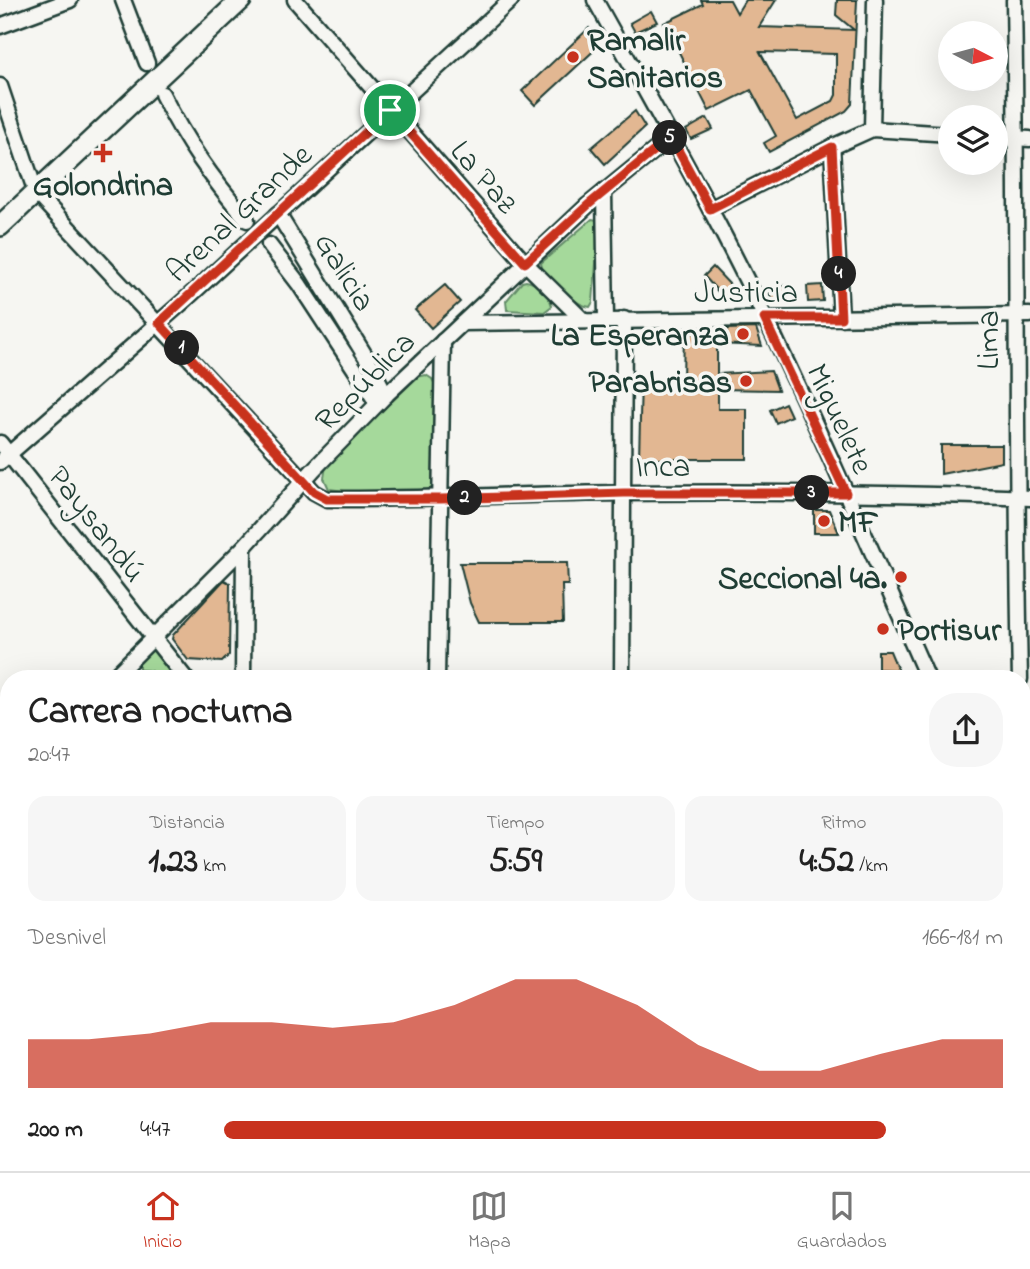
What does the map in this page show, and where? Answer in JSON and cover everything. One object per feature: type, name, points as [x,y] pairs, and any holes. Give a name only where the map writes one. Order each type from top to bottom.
[{"type":"main road","points":[[0,226],[240,0]]},
{"type":"street","points":[[0,26],[70,0]]},
{"type":"street","points":[[123,0],[147,63]]},
{"type":"street","name":"La Paz","points":[[295,0],[525,263],[583,320]]},
{"type":"street","name":"Arenal Grande","points":[[3,453],[159,323],[511,0]]},
{"type":"street","name":"Miguelete","points":[[595,0],[710,209],[764,318],[846,493],[924,670]]},
{"type":"street","points":[[872,129],[876,0]]},
{"type":"street","name":"Lima","points":[[1014,0],[1023,139],[1015,315],[1023,497],[1020,670]]},
{"type":"street","points":[[0,86],[36,193]]},
{"type":"street","points":[[162,94],[184,138],[203,167],[247,220]]},
{"type":"street","points":[[710,209],[872,129],[938,133]]},
{"type":"street","name":"República","points":[[121,670],[244,547],[382,399],[525,263],[604,192],[671,137]]},
{"type":"street","points":[[832,147],[841,318]]},
{"type":"street","points":[[604,192],[606,320]]},
{"type":"street","name":"Inca","points":[[36,193],[314,492],[327,499],[441,499],[624,493],[846,493],[1023,497]]},
{"type":"street","name":"Galicia","points":[[278,214],[369,362],[382,399]]},
{"type":"street","name":"Galicia","points":[[269,245],[382,399]]},
{"type":"street","name":"Justicia","points":[[463,323],[1030,314]]},
{"type":"street","points":[[622,670],[624,319]]},
{"type":"street","points":[[437,670],[443,341]]},
{"type":"street","name":"Paysandú","points":[[3,453],[180,670]]},
{"type":"street","points":[[243,670],[244,547]]},
{"type":"green space","points":[[592,219],[597,220],[599,225],[593,302],[590,307],[570,297],[542,268],[541,263]]},
{"type":"green space","points":[[526,281],[542,290],[552,306],[544,312],[507,310],[506,301],[522,282]]},
{"type":"green space","points":[[426,375],[435,385],[432,487],[423,492],[360,493],[329,489],[324,478],[326,465],[417,377]]},
{"type":"green space","points":[[155,650],[169,670],[139,670],[139,662],[149,651]]},
{"type":"building","points":[[701,0],[730,0],[737,13],[745,0],[776,0],[759,27],[854,30],[836,15],[837,0],[857,0],[852,104],[846,111],[769,152],[764,143],[776,136],[751,90],[709,111],[664,23],[703,4]],"holes":[[[760,52],[836,54],[836,95],[833,101],[797,120]]]},
{"type":"building","points":[[651,11],[657,22],[635,32],[630,23]]},
{"type":"building","name":"Ramalir Sanitarios","points":[[589,28],[600,45],[535,105],[522,91]]},
{"type":"building","points":[[635,111],[645,127],[605,164],[591,148]]},
{"type":"building","points":[[707,118],[713,129],[691,139],[686,130]]},
{"type":"building","points":[[713,267],[733,288],[723,297],[704,276]]},
{"type":"building","points":[[789,284],[794,302],[772,301],[769,291]]},
{"type":"building","points":[[445,285],[460,302],[431,328],[415,310]]},
{"type":"building","points":[[822,285],[823,301],[808,302],[807,286]]},
{"type":"building","points":[[756,328],[762,346],[717,344],[717,374],[771,371],[778,390],[718,389],[718,409],[747,409],[747,459],[639,459],[641,379],[683,379],[684,333],[727,334],[727,329]]},
{"type":"building","points":[[785,403],[791,416],[776,423],[770,410]]},
{"type":"building","points":[[941,445],[1002,445],[1002,462],[941,474]]},
{"type":"building","name":"MF","points":[[814,510],[829,510],[839,533],[814,533]]},
{"type":"building","points":[[460,563],[567,563],[568,585],[562,585],[563,622],[479,622],[470,603]]},
{"type":"building","points":[[224,580],[230,583],[229,655],[222,662],[188,660],[172,639],[173,635]]},
{"type":"building","points":[[878,651],[890,651],[898,670],[878,669]]},
{"type":"place","name":"Ramalir Sanitarios","points":[[573,57]]},
{"type":"place","name":"Golondrina","points":[[103,153]]},
{"type":"place","name":"La Esperanza","points":[[743,334]]},
{"type":"place","name":"Parabrisas","points":[[746,381]]},
{"type":"place","name":"MF","points":[[824,521]]},
{"type":"place","name":"Seccional 4a.","points":[[901,577]]},
{"type":"place","name":"Portisur","points":[[883,629]]},
{"type":"route","points":[[390,110],[525,263],[588,205],[671,137],[710,209],[832,147],[841,318],[764,318],[846,493],[624,493],[441,499],[327,499],[314,492],[159,323],[390,110]]}]
